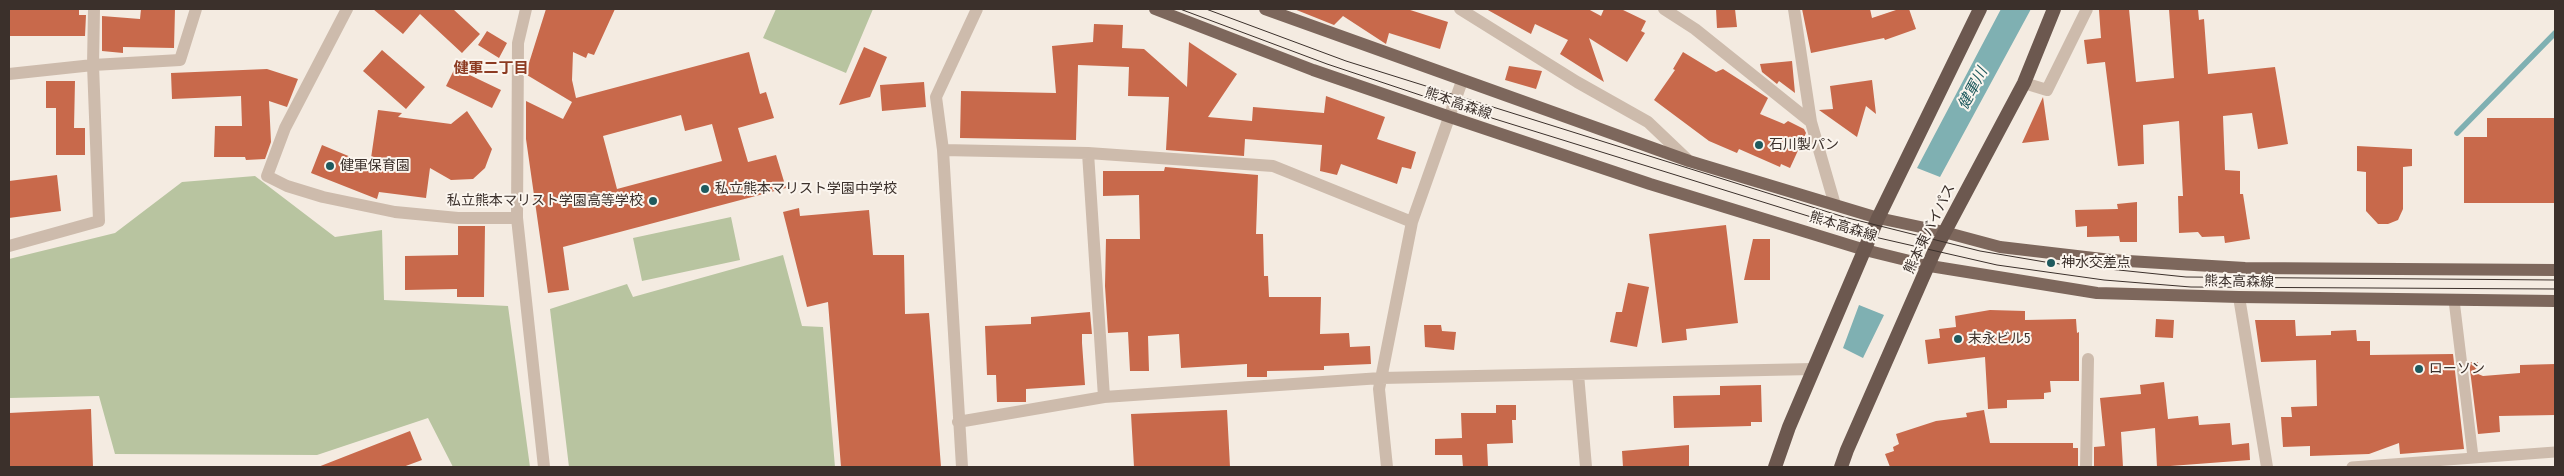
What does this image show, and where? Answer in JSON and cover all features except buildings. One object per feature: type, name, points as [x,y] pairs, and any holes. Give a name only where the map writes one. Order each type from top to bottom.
[{"type":"highway","points":[[1775,467],[1789,427],[1878,218],[1980,9]]},
{"type":"highway","name":"熊本東バイパス","points":[[1841,467],[1944,232],[2024,83],[2054,9]]},
{"type":"main road","name":"熊本高森線","points":[[1155,9],[1313,70],[1650,184],[1865,250],[1930,266],[2097,292],[2239,297],[2555,301]]},
{"type":"main road","name":"熊本高森線","points":[[1265,9],[1689,161],[1878,218],[1944,232],[2000,247],[2111,260],[2245,268],[2555,270]]},
{"type":"street","points":[[9,246],[99,221],[93,65],[94,9]]},
{"type":"street","points":[[9,74],[93,65],[180,60],[196,9]]},
{"type":"street","points":[[347,9],[285,128],[267,176],[287,186],[323,197],[395,212],[458,218],[517,218]]},
{"type":"street","points":[[526,9],[518,43],[517,218],[544,467]]},
{"type":"street","points":[[962,467],[943,150],[936,97],[978,9]]},
{"type":"street","points":[[1460,9],[1577,82],[1648,122],[1689,161]]},
{"type":"street","points":[[1664,9],[1695,29],[1811,122]]},
{"type":"street","points":[[1794,9],[1811,122],[1835,205]]},
{"type":"street","points":[[2024,83],[2046,90],[2087,9]]},
{"type":"street","points":[[1387,467],[1379,389],[1381,378],[1412,222],[1462,81]]},
{"type":"street","points":[[943,150],[1088,153],[1273,166],[1412,222]]},
{"type":"street","points":[[1088,153],[1104,397]]},
{"type":"street","points":[[2239,297],[2267,467]]},
{"type":"street","points":[[2086,467],[2088,358]]},
{"type":"street","points":[[958,422],[1104,397],[1381,378],[1814,368]]},
{"type":"street","points":[[1578,374],[1586,467]]},
{"type":"lane","points":[[2454,300],[2473,457]]},
{"type":"lane","points":[[2352,467],[2555,452]]},
{"type":"green space","points":[[776,9],[873,9],[846,73],[763,38]]},
{"type":"green space","points":[[255,176],[335,237],[382,230],[384,300],[508,306],[530,467],[453,467],[428,418],[317,455],[115,454],[99,396],[9,398],[9,259],[115,233],[182,182]]},
{"type":"green space","points":[[731,217],[740,260],[642,281],[633,238]]},
{"type":"green space","points":[[783,255],[802,326],[823,327],[835,467],[569,467],[550,309],[627,284],[633,297]]},
{"type":"water","name":"健軍川","points":[[2001,9],[2031,9],[1940,177],[1917,168]]},
{"type":"water","points":[[1859,305],[1884,315],[1863,358],[1843,348]]},
{"type":"waterway","points":[[2457,133],[2555,33]]},
{"type":"tram line","points":[[1180,9],[1327,64],[1453,106],[1879,238],[1997,265],[2104,280],[2191,287],[2555,289]]},
{"type":"tram line","points":[[1206,9],[1346,61],[1844,217],[1980,251],[2051,263],[2186,277],[2555,280]]},
{"type":"place","name":"石川製パン","points":[[1759,145]]},
{"type":"place","name":"健軍保育園","points":[[330,166]]},
{"type":"place","name":"私立熊本マリスト学園中学校","points":[[705,189]]},
{"type":"place","name":"私立熊本マリスト学園高等学校","points":[[653,201]]},
{"type":"place","name":"神水交差点","points":[[2051,263]]},
{"type":"place","name":"末永ビル5","points":[[1958,339]]},
{"type":"place","name":"ローソン","points":[[2419,369]]},
{"type":"district","name":"健軍二丁目","points":[[491,69]]}]
